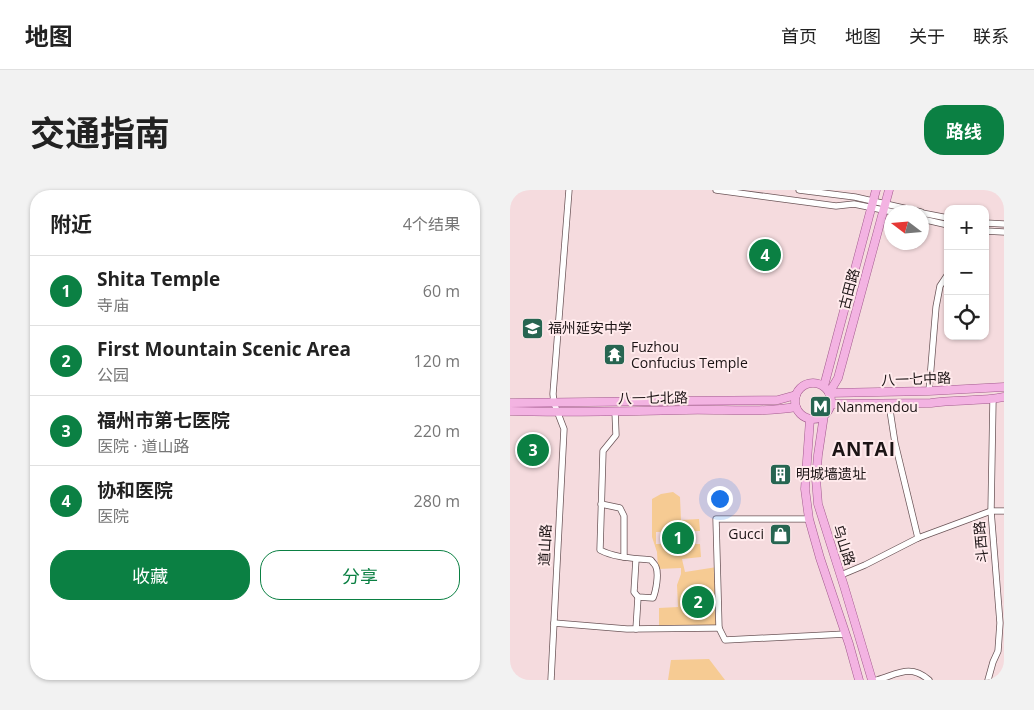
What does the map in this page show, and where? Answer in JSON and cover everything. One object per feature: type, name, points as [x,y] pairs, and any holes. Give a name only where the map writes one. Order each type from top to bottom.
[{"type":"main road","name":"古田路","points":[[824,386],[876,190]]},
{"type":"main road","name":"古田路","points":[[885,205],[889,190]]},
{"type":"main road","name":"古田路","points":[[829,392],[838,378],[884,207]]},
{"type":"main road","points":[[813,382],[824,386],[829,392],[831,404],[827,412],[820,418],[810,419],[801,414],[796,407],[798,390],[807,383],[813,382]]},
{"type":"main road","name":"八一七中路","points":[[829,392],[929,391],[1004,387]]},
{"type":"main road","points":[[510,403],[778,400],[796,395]]},
{"type":"main road","name":"八一七中路","points":[[831,404],[993,400],[1004,397]]},
{"type":"main road","name":"八一七北路","points":[[510,412],[778,410],[796,407]]},
{"type":"main road","name":"乌山路","points":[[824,415],[816,479],[818,504],[872,680]]},
{"type":"main road","name":"乌山路","points":[[810,419],[805,489],[809,519],[859,680]]},
{"type":"street","points":[[554,403],[569,190]]},
{"type":"street","points":[[716,190],[836,206],[872,204]]},
{"type":"street","points":[[799,190],[839,192],[884,207]]},
{"type":"street","points":[[929,214],[944,217]]},
{"type":"street","points":[[929,221],[944,224]]},
{"type":"street","points":[[989,223],[1004,224]]},
{"type":"street","points":[[989,231],[1004,232]]},
{"type":"street","points":[[929,391],[936,307],[940,286],[944,280]]},
{"type":"street","name":"斗西路","points":[[988,680],[998,651],[1000,623],[991,511],[993,400]]},
{"type":"street","name":"道山路","points":[[551,680],[564,429],[554,403]]},
{"type":"street","points":[[889,404],[895,443],[918,538]]},
{"type":"street","points":[[615,411],[616,434],[603,451],[600,550],[624,557],[651,560],[656,565],[656,592],[653,598],[638,597]]},
{"type":"street","points":[[601,504],[620,508],[624,516],[624,557]]},
{"type":"street","points":[[841,575],[865,566],[918,538],[991,511],[1004,511]]},
{"type":"street","points":[[809,519],[716,519],[719,628],[725,640],[846,634]]},
{"type":"street","points":[[636,559],[634,592],[638,597],[636,629]]},
{"type":"street","points":[[554,624],[636,629],[719,628]]},
{"type":"street","points":[[877,680],[909,670],[922,674],[929,680]]},
{"type":"shaded area","points":[[673,492],[680,497],[681,520],[699,519],[700,531],[656,532],[656,544],[700,544],[701,557],[682,559],[685,572],[717,567],[719,628],[659,629],[659,608],[678,607],[677,585],[681,568],[658,569],[657,552],[652,537],[652,499],[661,494]]},
{"type":"shaded area","points":[[709,659],[725,680],[668,680],[671,660]]},
{"type":"place","name":"协和医院","points":[[765,255]]},
{"type":"place","name":"福州延安中学","points":[[532,328]]},
{"type":"place","name":"Fuzhou Confucius Temple","points":[[615,355]]},
{"type":"place","name":"Nanmendou","points":[[820,407]]},
{"type":"place","name":"福州市第七医院","points":[[533,450]]},
{"type":"place","name":"明城墙遗址","points":[[780,474]]},
{"type":"place","name":"Gucci","points":[[780,534]]},
{"type":"place","name":"Shita Temple","points":[[678,538]]},
{"type":"place","name":"First Mountain Scenic Area","points":[[698,602]]},
{"type":"district","name":"ANTAI","points":[[864,449]]}]
